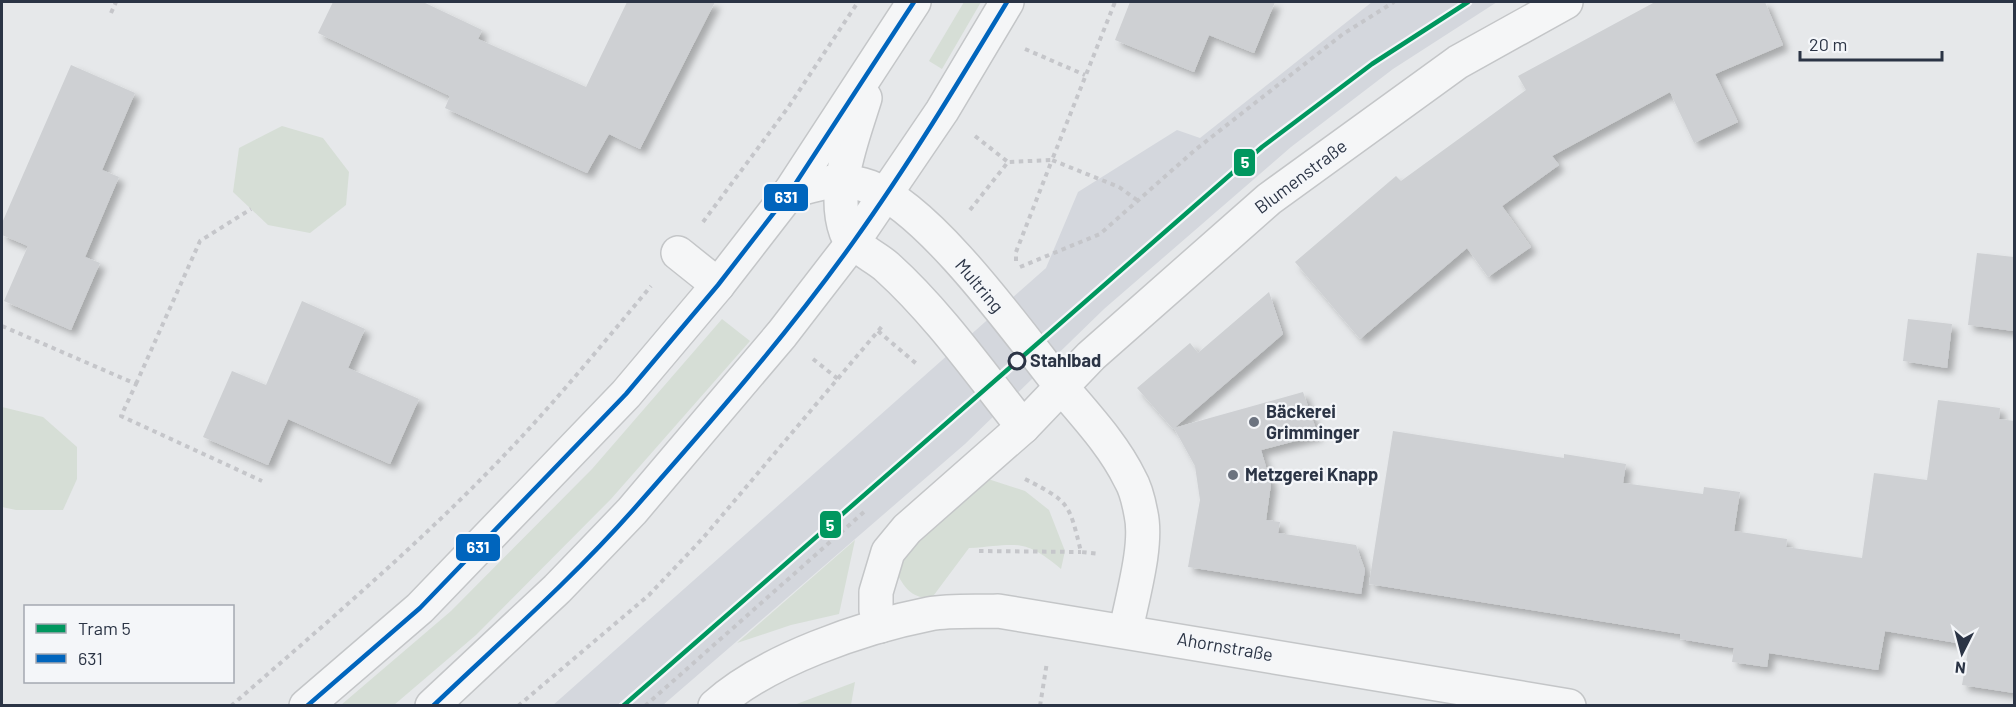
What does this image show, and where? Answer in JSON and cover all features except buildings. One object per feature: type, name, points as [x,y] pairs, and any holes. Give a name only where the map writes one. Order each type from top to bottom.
[{"type":"street","points":[[306,705],[420,608],[626,394],[718,285],[790,192],[914,2]]},
{"type":"street","points":[[432,705],[549,596],[632,512],[782,334],[854,242],[942,111],[1007,2]]},
{"type":"street","name":"Blumenstraße","points":[[880,626],[876,610],[876,592],[888,552],[907,529],[1023,427],[1091,356],[1269,199],[1458,62],[1566,2]]},
{"type":"street","points":[[875,64],[849,152],[844,182],[843,221],[847,234],[854,242],[875,256],[912,291],[1023,427]]},
{"type":"street","name":"Multring","points":[[790,192],[820,182],[844,182],[869,187],[885,195],[915,217],[946,247],[1103,437],[1131,480],[1142,516],[1141,549],[1126,630]]},
{"type":"street","points":[[678,253],[718,285]]},
{"type":"street","name":"Ahornstraße","points":[[715,705],[726,696],[796,656],[880,626],[932,614],[998,611],[1126,630],[1569,705]]},
{"type":"path","points":[[111,13],[116,2]]},
{"type":"path","points":[[231,705],[373,583],[527,431],[678,253],[787,109],[858,2]]},
{"type":"path","points":[[1021,274],[1016,268],[1016,252],[1115,2]]},
{"type":"path","points":[[1016,268],[1100,234],[1195,150],[1343,34],[1394,2]]},
{"type":"path","points":[[1029,39],[1024,48],[1085,75]]},
{"type":"path","points":[[946,247],[974,205],[1008,162],[1052,160],[1119,187],[1137,200]]},
{"type":"path","points":[[251,209],[200,241],[122,416],[262,480]]},
{"type":"path","points":[[518,705],[657,587],[703,538],[912,291]]},
{"type":"path","points":[[2,326],[136,384]]},
{"type":"path","points":[[878,331],[926,372]]},
{"type":"path","points":[[1016,475],[1065,501],[1073,519],[1081,552]]},
{"type":"path","points":[[645,705],[873,503]]},
{"type":"path","points":[[979,551],[1104,554]]},
{"type":"shaded area","points":[[964,2],[981,2],[942,69],[929,61]]},
{"type":"shaded area","points":[[1372,2],[1497,2],[1393,69],[1291,147],[1104,309],[965,444],[663,705],[552,706],[1046,268],[1078,192],[1177,130],[1200,138]]},
{"type":"shaded area","points":[[282,126],[323,138],[349,172],[346,205],[310,233],[268,225],[233,192],[239,148]]},
{"type":"shaded area","points":[[722,319],[750,341],[611,499],[476,635],[394,705],[341,705],[451,611],[592,469]]},
{"type":"shaded area","points":[[2,407],[43,417],[77,447],[77,479],[63,510],[16,510],[2,507]]},
{"type":"shaded area","points":[[988,479],[1025,491],[1049,510],[1065,551],[1061,569],[1037,552],[1018,545],[969,548],[931,599],[914,594],[903,584],[897,574],[903,552]]},
{"type":"shaded area","points":[[855,540],[839,614],[791,625],[737,643]]},
{"type":"shaded area","points":[[855,682],[851,705],[794,705]]},
{"type":"tram line","name":"5","points":[[623,706],[1262,147],[1372,64],[1468,2]]},
{"type":"transit line","name":"631","points":[[307,706],[420,608],[626,394],[718,285],[790,192],[914,2]]},
{"type":"transit line","name":"631","points":[[433,706],[560,586],[609,536],[775,345],[828,276],[894,183],[1007,2]]},
{"type":"place","name":"Stahlbad","points":[[1017,361]]},
{"type":"place","name":"Bäckerei Grimminger","points":[[1254,422]]},
{"type":"place","name":"Metzgerei Knapp","points":[[1233,475]]}]
